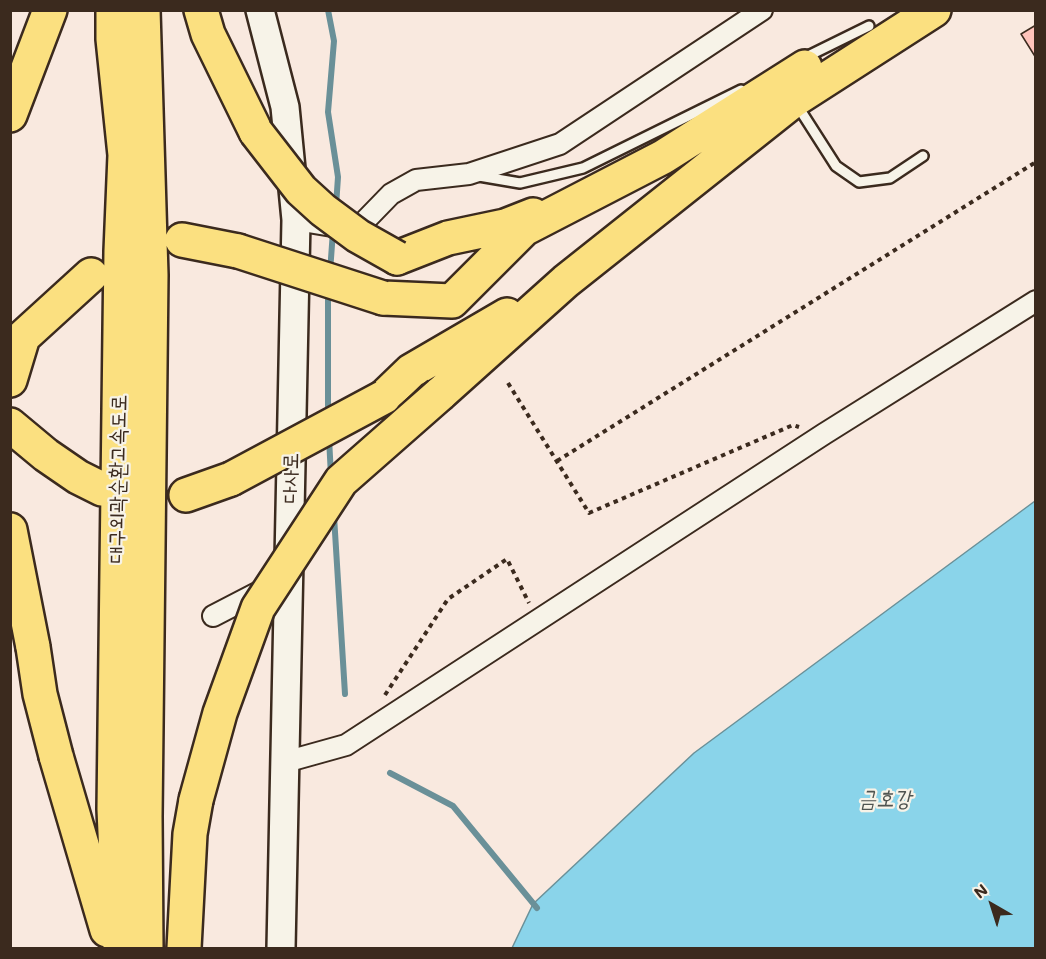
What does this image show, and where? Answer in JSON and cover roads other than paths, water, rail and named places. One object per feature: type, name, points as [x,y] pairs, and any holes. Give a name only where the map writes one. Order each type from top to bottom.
[{"type":"highway","points":[[10,115],[50,10]]},
{"type":"highway","name":"대구외곽순환고속도로","points":[[113,10],[113,39],[125,155],[121,250],[114,809],[120,948]]},
{"type":"highway","name":"대구외곽순환고속도로","points":[[143,10],[151,275],[145,792],[146,948]]},
{"type":"highway","points":[[201,10],[208,34],[256,132],[301,190],[358,236],[397,258],[448,238],[506,226],[558,206],[663,157]]},
{"type":"highway","points":[[184,948],[190,834],[196,800],[220,713],[258,608],[340,481],[566,281],[794,100],[934,10]]},
{"type":"highway","points":[[182,240],[238,250],[383,298],[452,301],[524,229],[663,157],[881,18]]},
{"type":"highway","points":[[10,380],[22,337],[91,275]]},
{"type":"highway","points":[[186,495],[231,479],[384,397],[411,371],[566,281]]},
{"type":"highway","points":[[10,425],[54,461],[102,489]]},
{"type":"highway","points":[[10,530],[40,694],[112,948]]},
{"type":"street","name":"다사로","points":[[260,10],[285,106],[308,223],[289,577],[281,948]]},
{"type":"street","points":[[308,223],[356,230],[391,194],[416,180],[469,174],[560,144],[762,10]]},
{"type":"street","points":[[285,762],[346,745],[824,434],[1035,301]]},
{"type":"street","points":[[213,616],[289,577]]},
{"type":"lane","points":[[784,68],[881,18]]},
{"type":"lane","points":[[469,174],[520,183],[583,168],[753,84]]},
{"type":"lane","points":[[794,100],[836,166],[860,182],[890,178],[923,156]]},
{"type":"water","name":"금호강","points":[[1035,501],[1035,948],[512,948],[533,904],[694,753]]},
{"type":"waterway","points":[[328,10],[334,41],[328,112],[338,177],[336,206]]},
{"type":"waterway","points":[[330,272],[333,231]]},
{"type":"waterway","points":[[328,291],[328,416]]},
{"type":"waterway","points":[[329,438],[331,476]]},
{"type":"waterway","points":[[334,516],[345,694]]},
{"type":"waterway","points":[[390,773],[453,806],[537,908]]}]
